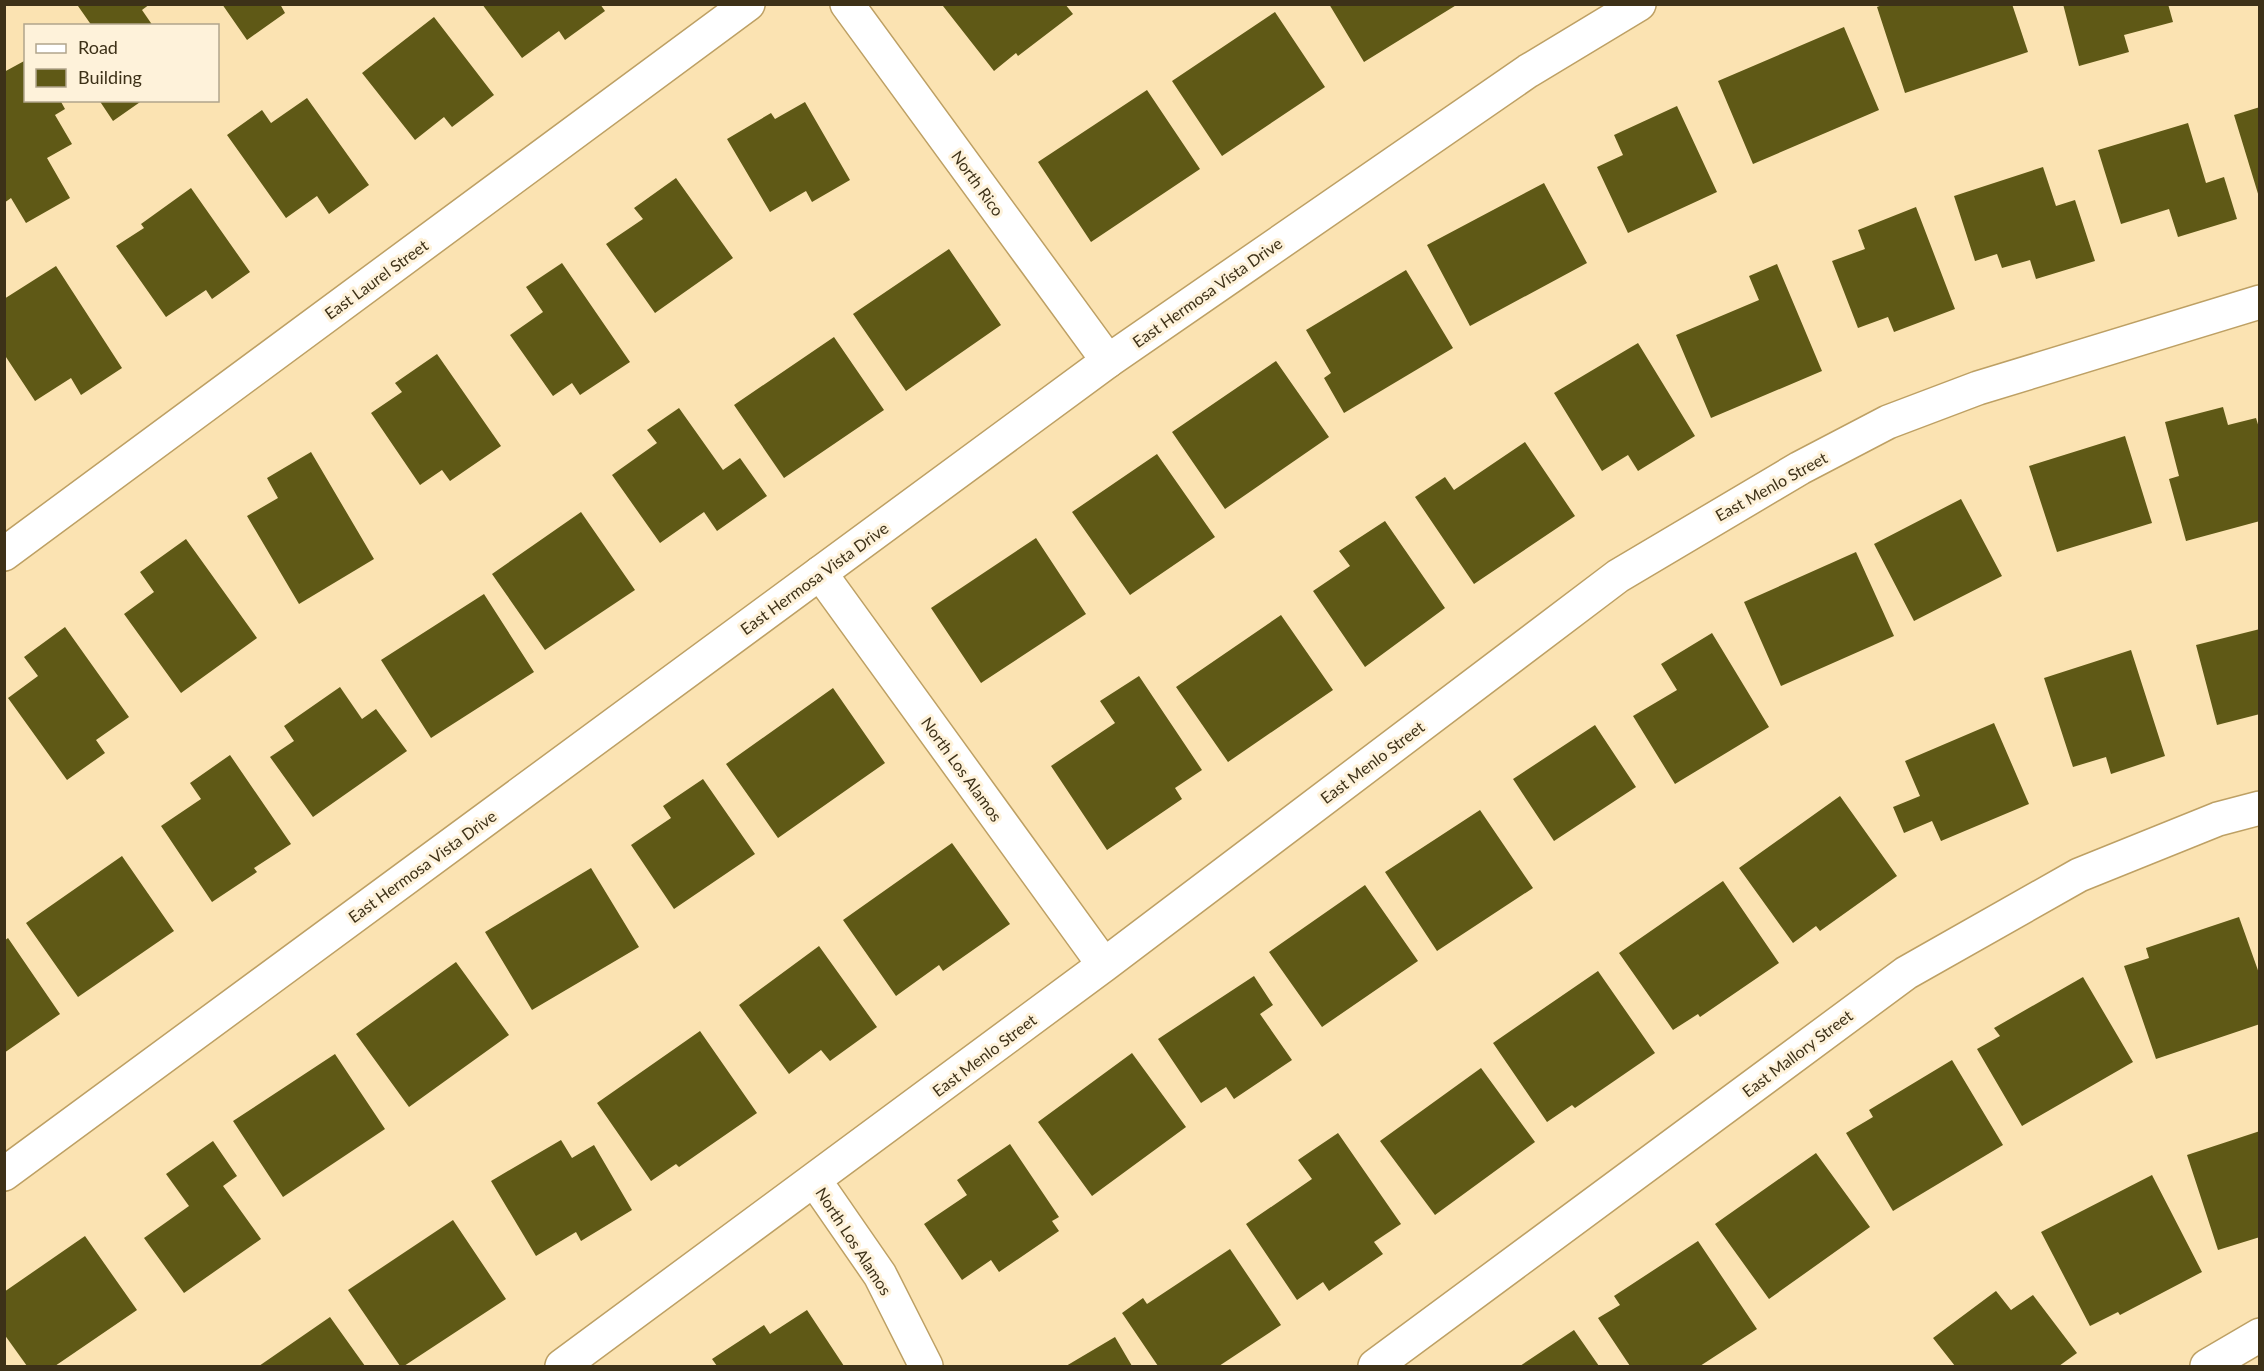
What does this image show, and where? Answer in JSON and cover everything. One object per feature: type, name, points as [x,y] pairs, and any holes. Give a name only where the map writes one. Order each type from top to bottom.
[{"type":"street","name":"East Laurel Street","points":[[4,554],[748,4]]},
{"type":"street","name":"North Rico","points":[[847,4],[1108,361]]},
{"type":"street","name":"East Hermosa Vista Drive","points":[[4,1174],[1108,361],[1528,71],[1639,4]]},
{"type":"street","name":"East Menlo Street","points":[[562,1366],[1104,965],[1618,576],[1762,491],[1888,422],[1978,388],[2259,302]]},
{"type":"street","name":"North Los Alamos","points":[[820,573],[1104,965]]},
{"type":"street","name":"East Mallory Street","points":[[1375,1366],[1906,972],[2079,875],[2218,819],[2259,808]]},
{"type":"street","name":"North Los Alamos","points":[[815,1181],[880,1275],[926,1366]]},
{"type":"street","points":[[2207,1366],[2259,1335]]},
{"type":"building","points":[[81,4],[150,4],[142,10],[152,24],[91,24],[78,6]]},
{"type":"building","points":[[222,4],[280,4],[285,13],[247,40]]},
{"type":"building","points":[[482,4],[600,4],[605,11],[565,40],[559,31],[522,58]]},
{"type":"building","points":[[946,4],[1065,4],[1073,14],[1018,56],[1016,53],[994,71],[943,6]]},
{"type":"building","points":[[1329,4],[1458,4],[1364,62]]},
{"type":"building","points":[[1885,4],[2012,4],[2028,52],[1905,93],[1877,7]]},
{"type":"building","points":[[2063,4],[2168,4],[2173,22],[2124,35],[2129,52],[2079,66]]},
{"type":"building","points":[[1275,12],[1325,87],[1222,156],[1172,81]]},
{"type":"building","points":[[434,17],[494,95],[452,127],[444,117],[415,140],[362,73]]},
{"type":"building","points":[[1844,27],[1879,110],[1753,164],[1718,81]]},
{"type":"building","points":[[24,61],[24,102],[61,102],[65,109],[55,115],[72,144],[47,158],[70,198],[26,223],[11,198],[4,203],[4,72]]},
{"type":"building","points":[[1147,90],[1200,169],[1091,242],[1038,162]]},
{"type":"building","points":[[307,98],[369,185],[329,214],[317,196],[286,218],[227,135],[262,110],[271,123]]},
{"type":"building","points":[[100,102],[140,102],[113,121]]},
{"type":"building","points":[[805,102],[850,180],[812,202],[806,191],[770,212],[727,139],[771,113],[775,119]]},
{"type":"building","points":[[1677,106],[1717,192],[1628,233],[1597,167],[1623,155],[1614,135]]},
{"type":"building","points":[[2260,107],[2260,197],[2259,197],[2234,115]]},
{"type":"building","points":[[2188,123],[2206,183],[2224,177],[2237,219],[2178,237],[2169,209],[2121,224],[2098,150]]},
{"type":"building","points":[[2043,167],[2056,206],[2075,200],[2095,261],[2036,279],[2030,260],[2002,268],[1997,254],[1975,261],[1954,196]]},
{"type":"building","points":[[676,178],[733,258],[655,313],[606,244],[643,219],[634,208]]},
{"type":"building","points":[[1544,183],[1587,263],[1470,326],[1427,245]]},
{"type":"building","points":[[191,188],[250,272],[212,299],[206,290],[166,317],[116,246],[144,228],[141,224]]},
{"type":"building","points":[[1916,207],[1955,309],[1894,332],[1888,317],[1858,328],[1832,261],[1865,249],[1858,230]]},
{"type":"building","points":[[949,249],[1001,325],[906,391],[853,314]]},
{"type":"building","points":[[562,263],[630,362],[580,395],[572,383],[553,396],[510,335],[543,312],[526,287]]},
{"type":"building","points":[[1777,264],[1822,371],[1711,418],[1676,335],[1759,300],[1749,276]]},
{"type":"building","points":[[56,266],[122,368],[81,395],[71,378],[35,401],[4,354],[4,299]]},
{"type":"building","points":[[1406,270],[1453,348],[1344,413],[1324,378],[1331,373],[1306,330]]},
{"type":"building","points":[[834,337],[884,410],[784,478],[734,405]]},
{"type":"building","points":[[1638,343],[1695,436],[1638,471],[1628,455],[1602,471],[1554,393]]},
{"type":"building","points":[[437,354],[501,446],[450,481],[442,470],[420,485],[371,413],[402,392],[395,383]]},
{"type":"building","points":[[1276,361],[1329,437],[1225,509],[1172,432]]},
{"type":"building","points":[[2223,407],[2228,425],[2256,418],[2260,431],[2260,521],[2186,541],[2169,479],[2179,476],[2165,422]]},
{"type":"building","points":[[679,408],[723,470],[740,458],[767,496],[717,531],[704,512],[660,543],[612,475],[657,443],[647,430]]},
{"type":"building","points":[[2125,436],[2152,523],[2057,552],[2029,466]]},
{"type":"building","points":[[1525,442],[1575,516],[1474,584],[1415,497],[1445,477],[1454,490]]},
{"type":"building","points":[[311,452],[374,559],[299,604],[247,516],[278,498],[267,478]]},
{"type":"building","points":[[1157,454],[1215,537],[1130,595],[1072,512]]},
{"type":"building","points":[[1961,499],[2002,576],[1914,621],[1874,544]]},
{"type":"building","points":[[581,512],[635,590],[545,650],[492,574]]},
{"type":"building","points":[[1385,521],[1445,608],[1365,667],[1313,591],[1350,566],[1339,551]]},
{"type":"building","points":[[1036,538],[1086,614],[981,683],[931,608]]},
{"type":"building","points":[[186,539],[257,638],[181,693],[124,614],[154,592],[140,572]]},
{"type":"building","points":[[1856,552],[1894,636],[1781,686],[1744,602]]},
{"type":"building","points":[[484,594],[534,672],[431,738],[381,660]]},
{"type":"building","points":[[1281,615],[1333,690],[1228,762],[1176,687]]},
{"type":"building","points":[[65,627],[129,717],[96,740],[105,753],[67,780],[8,698],[38,676],[24,657]]},
{"type":"building","points":[[2260,629],[2260,714],[2217,725],[2196,645]]},
{"type":"building","points":[[1712,633],[1769,727],[1675,784],[1633,716],[1677,690],[1661,664]]},
{"type":"building","points":[[2131,650],[2165,756],[2111,774],[2106,757],[2073,767],[2044,678]]},
{"type":"building","points":[[1139,676],[1202,770],[1175,788],[1182,799],[1107,850],[1051,766],[1115,723],[1100,701]]},
{"type":"building","points":[[340,687],[362,719],[376,709],[407,751],[313,817],[270,757],[294,741],[284,726]]},
{"type":"building","points":[[833,688],[885,763],[778,838],[726,764]]},
{"type":"building","points":[[1994,723],[2029,804],[1941,841],[1932,821],[1904,833],[1893,807],[1920,796],[1905,761]]},
{"type":"building","points":[[1595,725],[1636,787],[1554,841],[1513,779]]},
{"type":"building","points":[[230,755],[291,844],[254,868],[257,872],[212,902],[161,826],[201,799],[190,783]]},
{"type":"building","points":[[703,779],[755,854],[674,909],[631,845],[671,818],[663,806]]},
{"type":"building","points":[[1840,796],[1897,876],[1820,931],[1816,926],[1793,943],[1739,868]]},
{"type":"building","points":[[1480,810],[1533,888],[1437,951],[1385,872]]},
{"type":"building","points":[[952,843],[1010,924],[943,971],[939,965],[896,996],[843,920]]},
{"type":"building","points":[[122,856],[174,931],[78,997],[26,923]]},
{"type":"building","points":[[591,868],[639,947],[532,1010],[485,932]]},
{"type":"building","points":[[1723,881],[1779,963],[1700,1017],[1698,1014],[1673,1030],[1619,953]]},
{"type":"building","points":[[1365,885],[1418,961],[1322,1027],[1269,952]]},
{"type":"building","points":[[2239,917],[2260,976],[2260,1024],[2156,1059],[2124,966],[2149,958],[2146,948]]},
{"type":"building","points":[[8,938],[60,1014],[4,1053],[4,941]]},
{"type":"building","points":[[819,946],[877,1027],[830,1061],[821,1050],[789,1074],[739,1005]]},
{"type":"building","points":[[456,962],[509,1035],[409,1107],[356,1034]]},
{"type":"building","points":[[1598,971],[1655,1053],[1575,1108],[1572,1105],[1547,1122],[1493,1043]]},
{"type":"building","points":[[1254,976],[1273,1005],[1260,1014],[1292,1060],[1234,1099],[1226,1087],[1201,1103],[1158,1039]]},
{"type":"building","points":[[2083,977],[2133,1062],[2022,1126],[1977,1049],[2000,1036],[1994,1028]]},
{"type":"building","points":[[700,1031],[757,1113],[679,1167],[676,1164],[651,1181],[597,1103]]},
{"type":"building","points":[[1132,1053],[1186,1127],[1092,1196],[1038,1122]]},
{"type":"building","points":[[335,1054],[385,1129],[283,1197],[233,1121]]},
{"type":"building","points":[[1952,1060],[2003,1145],[1893,1211],[1846,1133],[1873,1117],[1869,1110]]},
{"type":"building","points":[[1481,1068],[1535,1142],[1435,1215],[1380,1141]]},
{"type":"building","points":[[2260,1131],[2260,1237],[2218,1250],[2187,1155]]},
{"type":"building","points":[[1338,1133],[1401,1224],[1374,1242],[1383,1254],[1329,1291],[1323,1282],[1297,1300],[1246,1224],[1312,1179],[1298,1160]]},
{"type":"building","points":[[561,1140],[572,1158],[594,1145],[632,1210],[581,1241],[576,1232],[536,1256],[491,1181]]},
{"type":"building","points":[[213,1141],[237,1176],[223,1186],[261,1239],[184,1293],[144,1238],[189,1206],[166,1174]]},
{"type":"building","points":[[1010,1144],[1059,1217],[1052,1221],[1059,1231],[999,1272],[991,1260],[962,1280],[924,1224],[967,1195],[957,1180]]},
{"type":"building","points":[[1816,1153],[1870,1227],[1769,1299],[1715,1224]]},
{"type":"building","points":[[2152,1175],[2202,1272],[2120,1315],[2118,1312],[2090,1326],[2041,1232]]},
{"type":"building","points":[[453,1220],[506,1299],[404,1366],[400,1366],[348,1290]]},
{"type":"building","points":[[85,1236],[137,1310],[55,1366],[27,1366],[4,1334],[4,1292]]},
{"type":"building","points":[[1698,1241],[1757,1329],[1700,1366],[1630,1366],[1598,1318],[1620,1305],[1614,1296]]},
{"type":"building","points":[[1230,1249],[1281,1325],[1219,1366],[1158,1366],[1122,1313],[1143,1298],[1147,1304]]},
{"type":"building","points":[[1996,1291],[2011,1310],[2033,1295],[2077,1353],[2059,1366],[1955,1366],[1933,1338]]},
{"type":"building","points":[[807,1310],[844,1366],[717,1366],[712,1359],[764,1325],[770,1334]]},
{"type":"building","points":[[330,1317],[365,1366],[259,1366]]},
{"type":"building","points":[[1574,1330],[1599,1366],[1520,1366]]},
{"type":"building","points":[[1115,1337],[1132,1366],[1066,1366]]}]
